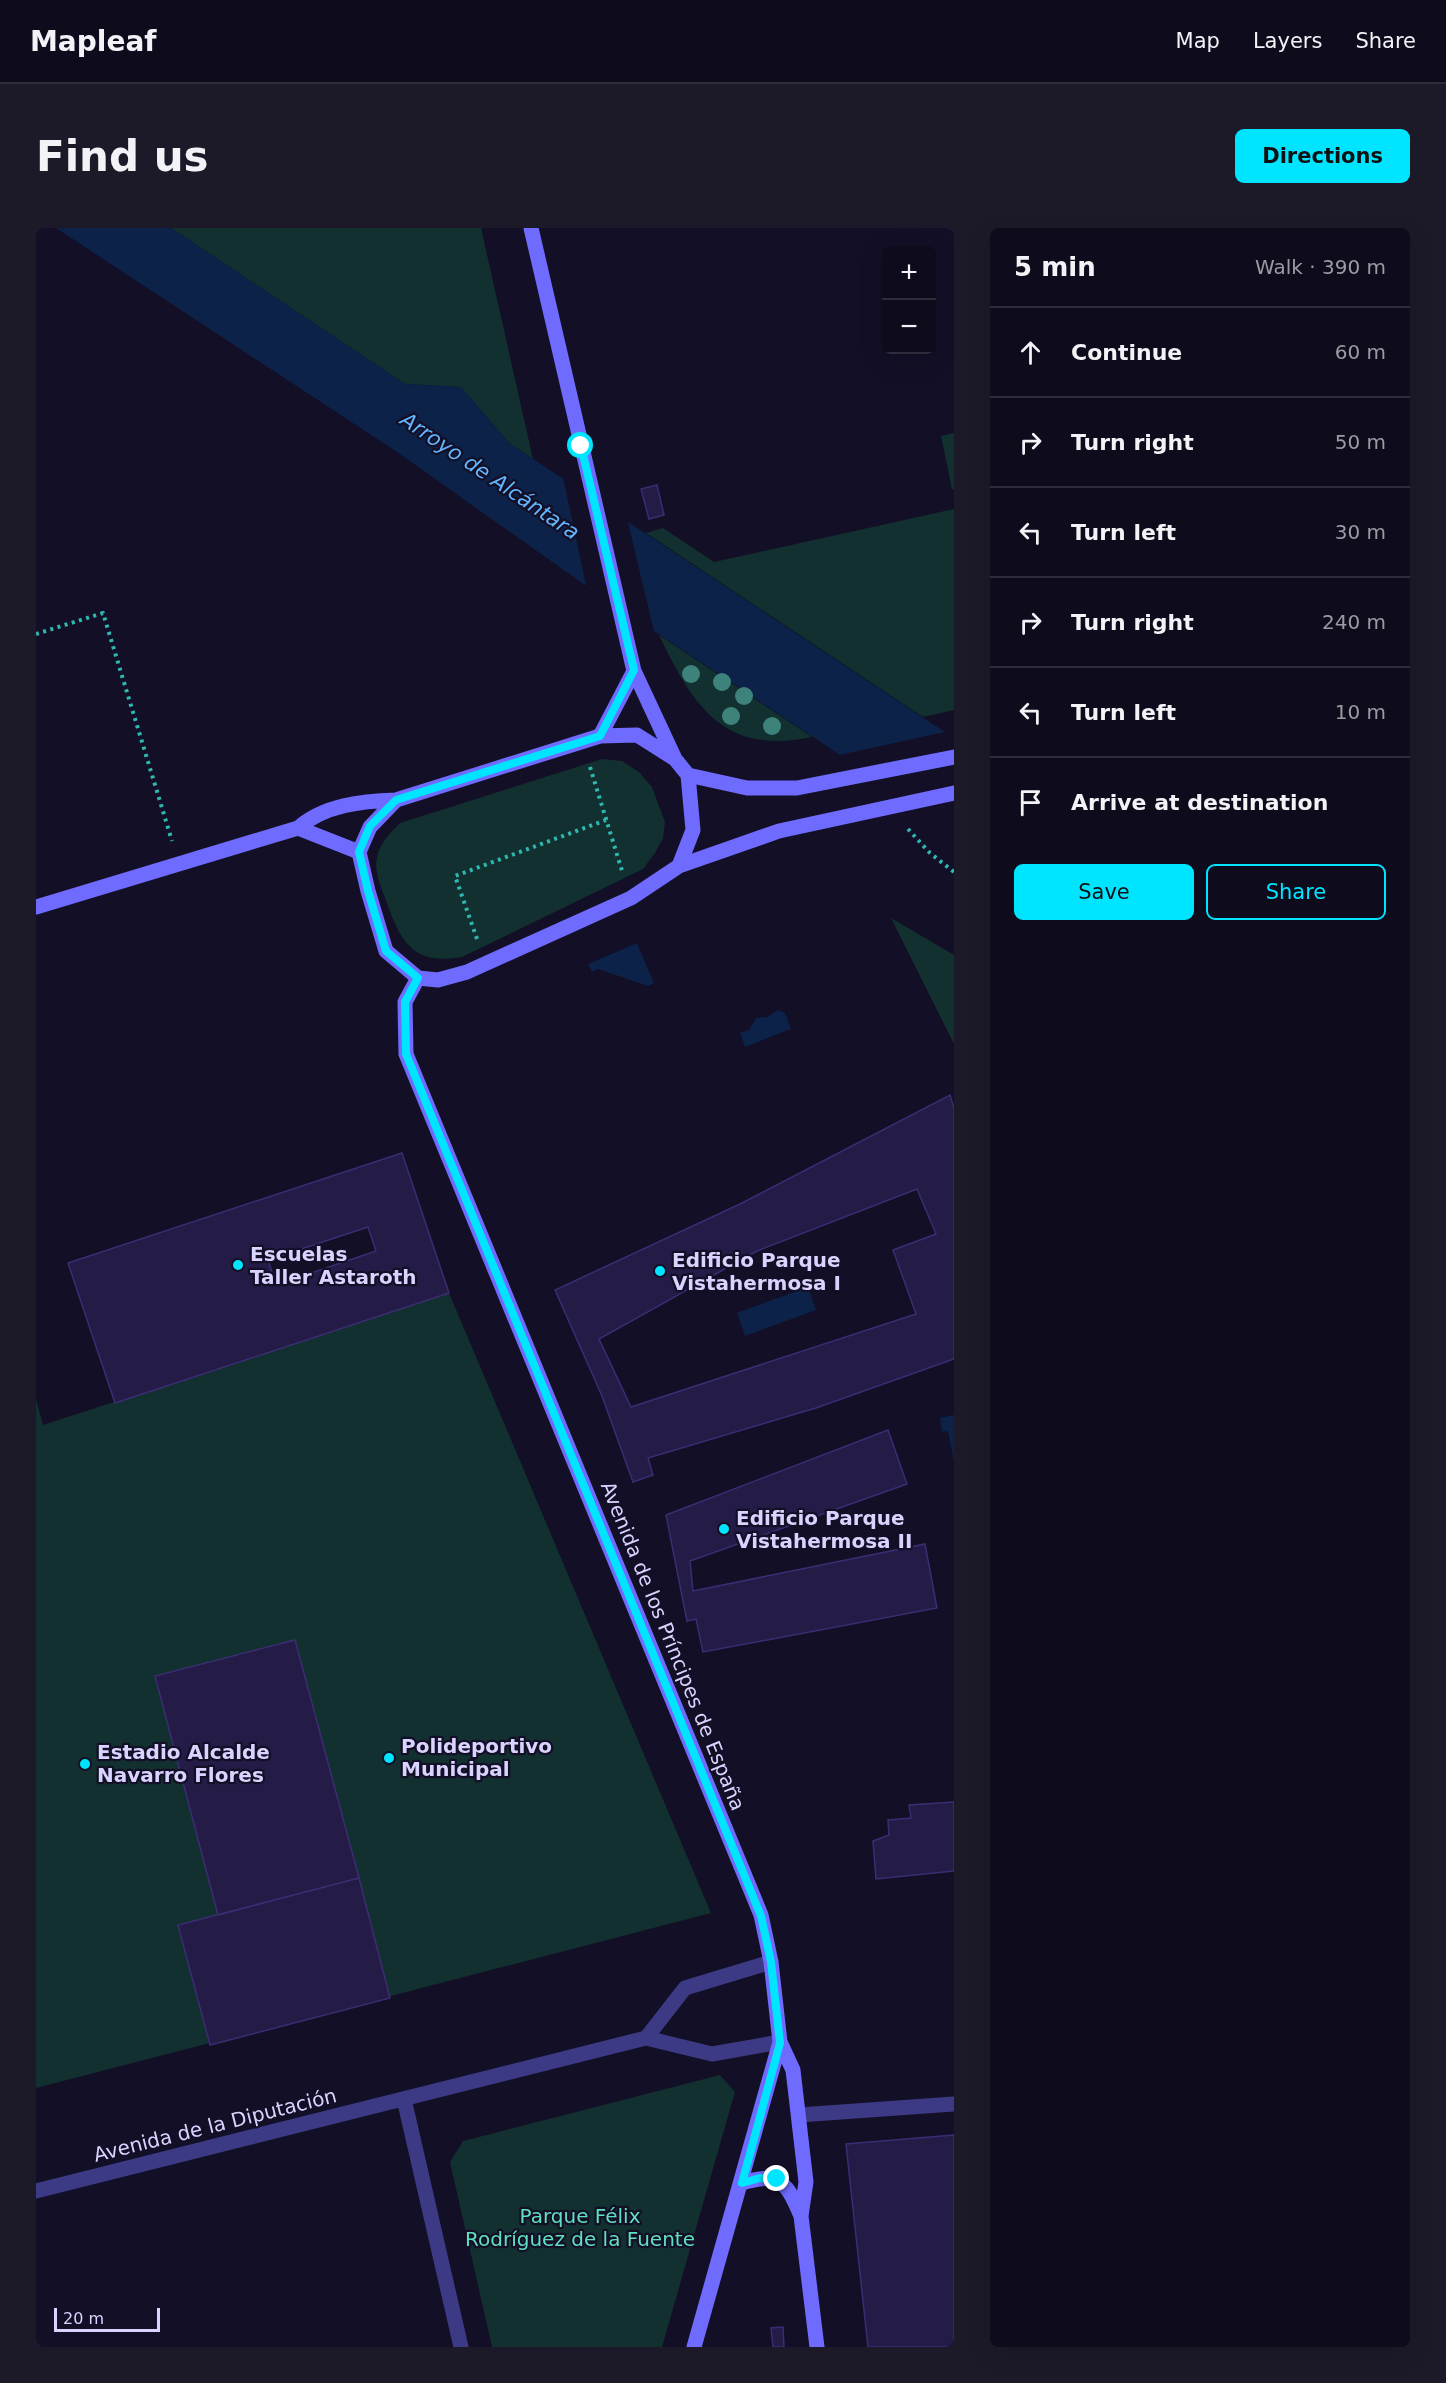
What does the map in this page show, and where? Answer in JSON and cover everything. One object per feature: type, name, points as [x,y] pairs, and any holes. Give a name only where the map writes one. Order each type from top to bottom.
[{"type":"street","points":[[531,228],[634,670],[675,759],[688,775],[693,830],[679,866]]},
{"type":"street","points":[[600,736],[634,670]]},
{"type":"street","points":[[36,907],[298,828],[311,816],[363,801],[396,800],[600,736],[637,735],[675,759]]},
{"type":"street","points":[[688,775],[747,788],[797,789],[954,757]]},
{"type":"street","points":[[396,800],[370,826],[359,852],[368,891],[386,951],[418,978],[438,980],[466,972],[631,898],[679,866],[779,831],[954,793]]},
{"type":"street","points":[[298,828],[359,852]]},
{"type":"street","name":"Avenida de los Príncipes de España","points":[[418,978],[405,1002],[406,1054],[761,1916],[771,1962],[780,2043],[694,2347]]},
{"type":"street","points":[[646,2038],[685,1989],[771,1962]]},
{"type":"street","name":"Avenida de la Diputación","points":[[36,2191],[646,2038],[712,2054],[780,2043]]},
{"type":"street","points":[[780,2043],[794,2070],[806,2182],[801,2216],[817,2347]]},
{"type":"street","points":[[404,2099],[461,2347]]},
{"type":"street","points":[[799,2115],[954,2104]]},
{"type":"street","points":[[742,2183],[760,2178],[777,2179],[790,2191],[801,2216]]},
{"type":"path","points":[[36,634],[103,613],[179,864]]},
{"type":"path","points":[[589,763],[624,879]]},
{"type":"path","points":[[889,808],[930,853],[954,872]]},
{"type":"path","points":[[480,948],[455,876],[606,820]]},
{"type":"green space","points":[[171,228],[481,228],[533,459],[509,443],[461,387],[405,384]]},
{"type":"green space","points":[[954,433],[954,489],[952,489],[941,436]]},
{"type":"green space","points":[[954,509],[954,710],[923,717],[646,533],[663,528],[714,562]]},
{"type":"green space","points":[[659,635],[812,737],[782,741],[756,739],[734,732],[715,720],[685,684]]},
{"type":"green space","points":[[602,759],[622,761],[639,772],[652,787],[665,822],[663,838],[643,869],[462,957],[445,959],[431,957],[410,947],[396,926],[379,883],[376,867],[380,847],[400,823]]},
{"type":"green space","points":[[891,918],[954,955],[954,1044]]},
{"type":"green space","name":"Polideportivo Municipal","points":[[449,1293],[711,1913],[36,2088],[36,1399],[43,1425]]},
{"type":"green space","name":"Parque Félix Rodríguez de la Fuente","points":[[720,2075],[735,2092],[662,2347],[492,2347],[450,2162],[463,2141]]},
{"type":"water","name":"Arroyo de Alcántara","points":[[56,228],[171,228],[405,384],[461,387],[509,443],[954,738],[954,831],[582,583],[397,452]]},
{"type":"water","points":[[637,943],[654,983],[648,986],[598,969],[592,972],[588,964]]},
{"type":"water","points":[[778,1010],[785,1013],[791,1029],[745,1047],[740,1033],[749,1030],[756,1018],[767,1017]]},
{"type":"water","points":[[808,1287],[816,1310],[745,1336],[737,1313]]},
{"type":"water","points":[[954,1415],[954,1462],[948,1431],[942,1432],[940,1418]]},
{"type":"pier","points":[[563,477],[627,518],[655,636],[587,590]]},
{"type":"pier","points":[[949,731],[954,734],[954,830],[950,831],[835,756]]},
{"type":"building","points":[[657,485],[664,515],[649,519],[641,489]]},
{"type":"building","name":"Edificio Parque Vistahermosa I","points":[[950,1095],[954,1108],[954,1359],[816,1408],[648,1458],[653,1475],[633,1482],[602,1396],[555,1290],[740,1204]],"holes":[[[917,1189],[936,1234],[893,1250],[916,1314],[631,1407],[599,1339],[757,1251]]]},
{"type":"building","name":"Escuelas Taller Astaroth","points":[[402,1153],[449,1293],[115,1403],[68,1263]],"holes":[[[368,1227],[376,1251],[276,1285],[268,1260]]]},
{"type":"building","name":"Edificio Parque Vistahermosa II","points":[[888,1430],[907,1484],[690,1561],[693,1591],[925,1544],[937,1608],[703,1652],[696,1619],[687,1621],[666,1515]]},
{"type":"building","points":[[295,1640],[359,1878],[218,1915],[155,1676]]},
{"type":"building","points":[[954,1802],[954,1871],[876,1879],[873,1841],[889,1835],[888,1820],[911,1818],[909,1805]]},
{"type":"building","points":[[359,1878],[390,1998],[210,2045],[178,1925]]},
{"type":"building","points":[[954,2135],[954,2347],[868,2347],[846,2144]]},
{"type":"building","points":[[783,2327],[784,2347],[773,2347],[771,2328]]},
{"type":"place","name":"Escuelas Taller Astaroth","points":[[238,1265]]},
{"type":"place","name":"Edificio Parque Vistahermosa I","points":[[660,1271]]},
{"type":"place","name":"Edificio Parque Vistahermosa II","points":[[724,1529]]},
{"type":"place","name":"Polideportivo Municipal","points":[[389,1758]]},
{"type":"place","name":"Estadio Alcalde Navarro Flores","points":[[85,1764]]},
{"type":"route","points":[[581,446],[634,670],[600,736],[396,800],[370,826],[359,852],[386,951],[418,978],[405,1002],[406,1054],[761,1916],[771,1962],[780,2043],[742,2183],[760,2178],[777,2179]]}]
